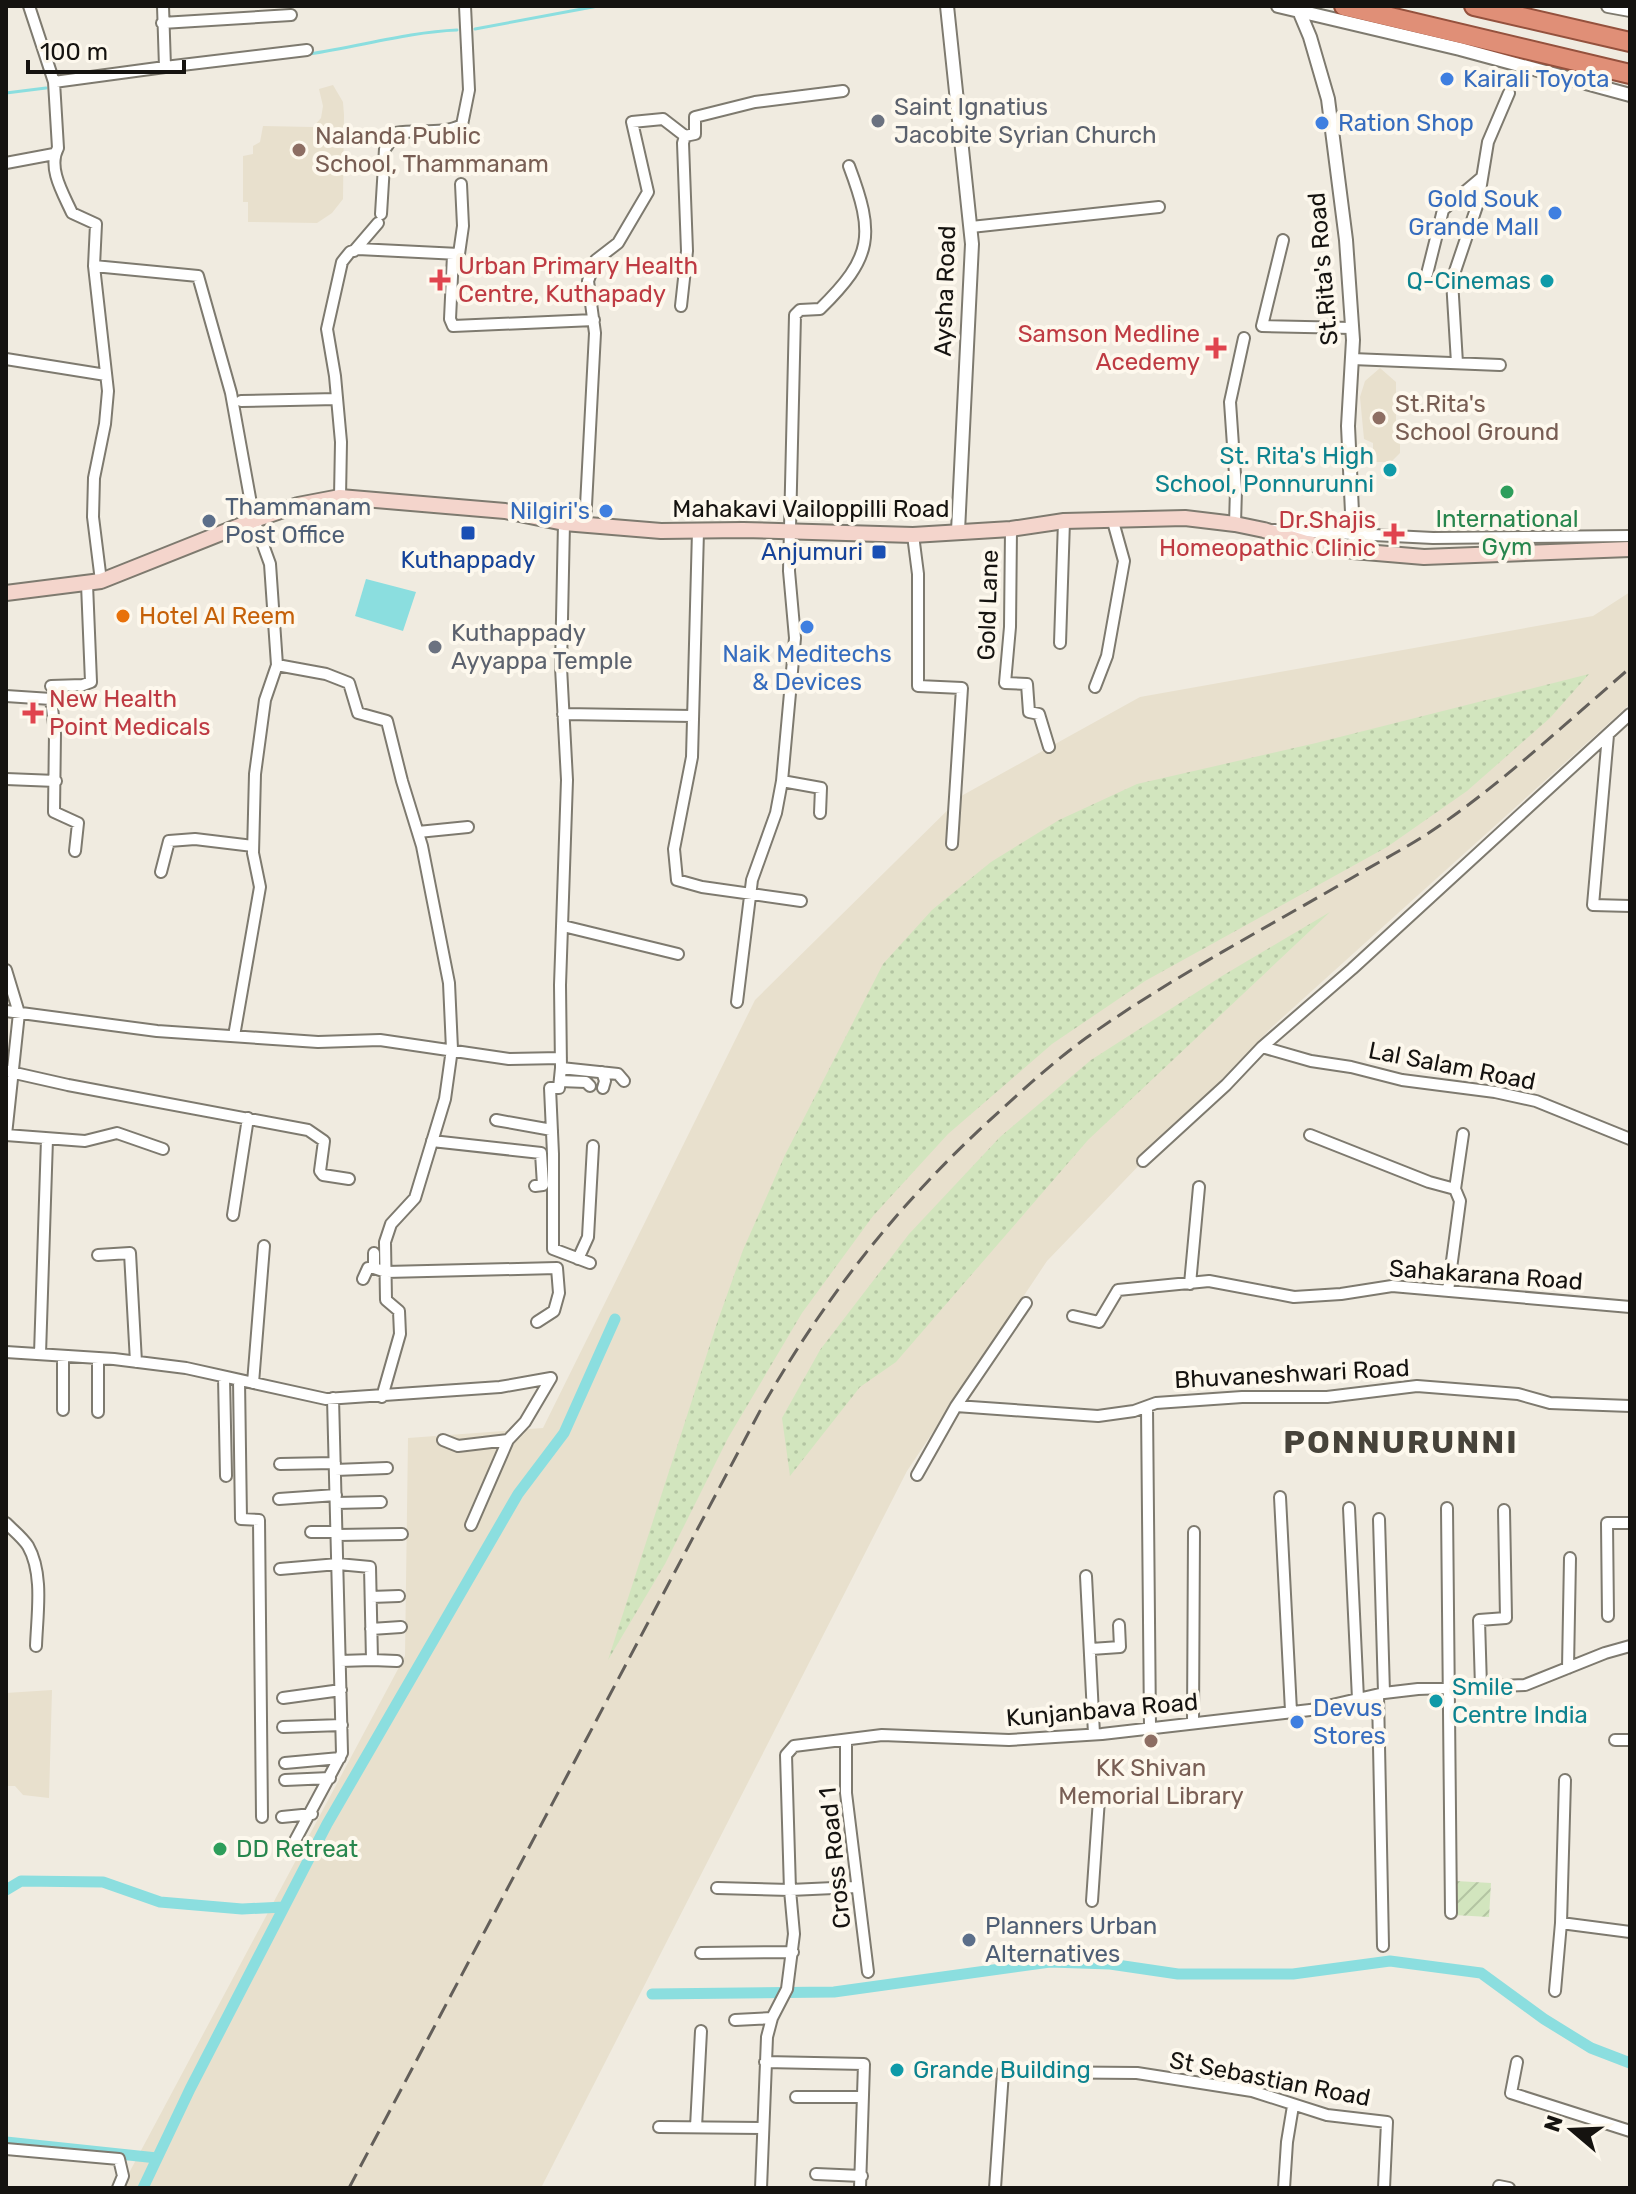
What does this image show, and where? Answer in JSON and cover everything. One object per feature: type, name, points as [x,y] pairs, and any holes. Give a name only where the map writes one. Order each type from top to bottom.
[{"type":"highway","points":[[1344,6],[1630,74]]},
{"type":"highway","points":[[1474,6],[1630,42]]},
{"type":"main road","name":"Mahakavi Vailoppilli Road","points":[[6,593],[94,583],[254,520],[298,505],[340,497],[505,511],[585,525],[698,531],[913,535],[1011,529],[1064,521],[1185,518],[1235,524],[1306,543],[1353,551],[1424,557],[1630,549]]},
{"type":"street","points":[[29,6],[54,82],[58,148],[54,154],[55,170],[72,213],[96,224],[94,266],[106,375],[105,424],[94,478],[91,682],[51,686]]},
{"type":"street","points":[[163,6],[165,67]]},
{"type":"street","points":[[340,497],[341,442],[327,329],[342,262],[379,218],[385,149],[396,133],[413,129],[454,130],[462,125],[469,90],[465,6]]},
{"type":"street","name":"Aysha Road","points":[[947,6],[971,227],[958,531]]},
{"type":"street","points":[[1278,6],[1298,8],[1630,95]]},
{"type":"street","points":[[1608,6],[1630,10]]},
{"type":"street","name":"St.Rita's Road","points":[[1298,8],[1328,99],[1346,240],[1352,328],[1348,426],[1353,534]]},
{"type":"street","points":[[162,23],[291,15]]},
{"type":"street","points":[[54,82],[307,50]]},
{"type":"street","points":[[585,525],[595,348],[588,281],[596,260],[618,243],[648,192],[632,122],[663,119],[685,136],[695,134],[695,117],[699,115],[755,102],[843,91]]},
{"type":"street","points":[[1457,363],[1452,280],[1478,203],[1488,142],[1509,93]]},
{"type":"street","points":[[681,306],[687,251],[683,169],[685,136]]},
{"type":"street","points":[[6,163],[54,154]]},
{"type":"street","points":[[737,1002],[749,894],[776,813],[782,781],[795,638],[789,571],[795,315],[800,310],[820,309],[838,291],[861,259],[867,234],[863,205],[849,166]]},
{"type":"street","points":[[1427,274],[1443,210],[1481,178]]},
{"type":"street","points":[[354,251],[459,254],[463,226],[461,184]]},
{"type":"street","points":[[971,227],[1159,207]]},
{"type":"street","points":[[1283,240],[1262,326],[1352,328]]},
{"type":"street","points":[[453,255],[450,319],[453,326],[594,320]]},
{"type":"street","points":[[94,266],[198,276],[231,393],[254,520],[270,564],[277,665],[265,700],[255,774],[253,846],[260,887],[234,1036]]},
{"type":"street","points":[[1235,524],[1236,489],[1230,402],[1244,338]]},
{"type":"street","points":[[6,359],[106,375]]},
{"type":"street","points":[[1352,359],[1500,365]]},
{"type":"street","points":[[241,401],[337,399]]},
{"type":"street","points":[[1095,687],[1107,656],[1124,561],[1112,518]]},
{"type":"street","points":[[1060,643],[1064,521]]},
{"type":"street","points":[[535,1186],[543,1185],[552,1130],[550,1088],[559,1088],[561,1063],[567,780],[561,667],[564,523]]},
{"type":"street","name":"Gold Lane","points":[[1011,529],[1010,627],[1005,683],[1027,684],[1029,712],[1039,714],[1049,747]]},
{"type":"street","points":[[1264,530],[1469,539],[1630,536]]},
{"type":"street","points":[[698,531],[692,757],[674,849],[677,880],[702,887],[801,901]]},
{"type":"street","points":[[913,535],[918,574],[918,686],[962,688],[952,844]]},
{"type":"street","points":[[277,665],[326,674],[349,683],[358,713],[387,721],[418,832],[449,983],[452,1049],[445,1099],[415,1198],[391,1224],[385,1242],[386,1300],[399,1311],[400,1334],[382,1397]]},
{"type":"street","points":[[6,696],[51,699],[55,733],[54,812],[78,823],[75,851]]},
{"type":"street","points":[[563,714],[693,716]]},
{"type":"street","points":[[1143,1161],[1262,1047],[1608,735],[1624,725],[1630,714]]},
{"type":"street","points":[[1608,735],[1593,905],[1630,906]]},
{"type":"street","points":[[6,779],[56,781]]},
{"type":"street","points":[[782,781],[821,788],[820,813]]},
{"type":"street","points":[[418,832],[468,827]]},
{"type":"street","points":[[161,872],[169,841],[195,839],[253,846]]},
{"type":"street","points":[[563,926],[678,954]]},
{"type":"street","points":[[6,970],[19,1013],[10,1071],[6,1135],[85,1141],[117,1133],[163,1149]]},
{"type":"street","points":[[6,1011],[157,1031],[318,1042],[380,1040],[509,1059],[561,1063],[618,1074],[624,1081]]},
{"type":"street","name":"Lal Salam Road","points":[[1262,1047],[1402,1080],[1495,1092],[1536,1101],[1630,1139]]},
{"type":"street","points":[[10,1071],[68,1085],[308,1130],[324,1141],[320,1171],[323,1175],[349,1179]]},
{"type":"street","points":[[602,1072],[605,1081],[603,1088]]},
{"type":"street","points":[[560,1081],[586,1082],[590,1086]]},
{"type":"street","points":[[233,1215],[248,1118]]},
{"type":"street","points":[[496,1120],[552,1130]]},
{"type":"street","points":[[1448,1291],[1460,1201],[1455,1189],[1463,1134]]},
{"type":"street","points":[[1310,1135],[1429,1182],[1455,1189]]},
{"type":"street","points":[[40,1354],[47,1139]]},
{"type":"street","points":[[432,1141],[547,1153]]},
{"type":"street","points":[[578,1259],[588,1237],[593,1146]]},
{"type":"street","points":[[547,1153],[553,1249],[590,1263]]},
{"type":"street","points":[[1190,1284],[1199,1187]]},
{"type":"street","points":[[253,1383],[264,1246]]},
{"type":"street","points":[[98,1255],[130,1253],[136,1362]]},
{"type":"street","points":[[374,1253],[374,1268]]},
{"type":"street","points":[[537,1322],[554,1311],[559,1293],[557,1268],[565,1254]]},
{"type":"street","points":[[363,1279],[368,1268],[386,1272],[557,1268]]},
{"type":"street","name":"Sahakarana Road","points":[[1073,1316],[1099,1322],[1118,1290],[1209,1281],[1294,1297],[1392,1286],[1630,1307]]},
{"type":"street","points":[[917,1475],[956,1406],[1026,1303]]},
{"type":"street","points":[[6,1352],[186,1368],[333,1398],[500,1387],[551,1378],[525,1422],[508,1440],[471,1525]]},
{"type":"street","points":[[63,1356],[63,1410]]},
{"type":"street","points":[[98,1358],[98,1412]]},
{"type":"street","points":[[224,1377],[226,1476]]},
{"type":"street","points":[[239,1380],[241,1519],[259,1520],[262,1817]]},
{"type":"street","name":"Bhuvaneshwari Road","points":[[956,1406],[1098,1416],[1134,1411],[1156,1403],[1327,1397],[1417,1386],[1518,1394],[1550,1403],[1630,1406]]},
{"type":"street","points":[[290,1850],[342,1753],[333,1398]]},
{"type":"street","points":[[1147,1407],[1150,1726]]},
{"type":"street","points":[[443,1440],[458,1446],[508,1440]]},
{"type":"street","points":[[280,1464],[387,1468]]},
{"type":"street","points":[[1280,1497],[1291,1711]]},
{"type":"street","points":[[279,1499],[381,1502]]},
{"type":"street","points":[[1349,1508],[1358,1699]]},
{"type":"street","points":[[1447,1508],[1451,1913]]},
{"type":"street","points":[[1481,1687],[1479,1620],[1506,1618],[1504,1510]]},
{"type":"street","points":[[1379,1519],[1383,1946]]},
{"type":"street","points":[[6,1523],[28,1546],[34,1567],[38,1589],[36,1646]]},
{"type":"street","points":[[1608,1616],[1607,1523],[1630,1523]]},
{"type":"street","points":[[311,1532],[402,1534]]},
{"type":"street","points":[[1193,1722],[1194,1532]]},
{"type":"street","points":[[1568,1668],[1570,1558]]},
{"type":"street","points":[[280,1569],[338,1564],[370,1567],[372,1660]]},
{"type":"street","points":[[1086,1576],[1094,1734]]},
{"type":"street","points":[[371,1597],[399,1596]]},
{"type":"street","points":[[1091,1649],[1120,1647],[1119,1625]]},
{"type":"street","points":[[371,1629],[401,1627]]},
{"type":"street","name":"Kunjanbava Road","points":[[761,2188],[765,2062],[772,2018],[787,1989],[793,1952],[786,1755],[794,1746],[882,1735],[1009,1740],[1094,1734],[1310,1710],[1381,1694],[1525,1685],[1630,1646]]},
{"type":"street","points":[[340,1661],[397,1661]]},
{"type":"street","points":[[283,1698],[341,1690]]},
{"type":"street","points":[[283,1727],[342,1725]]},
{"type":"street","name":"Cross Road 1","points":[[846,1740],[846,1793],[868,1972]]},
{"type":"street","points":[[1615,1740],[1630,1740]]},
{"type":"street","points":[[285,1763],[340,1758]]},
{"type":"street","points":[[285,1780],[330,1778]]},
{"type":"street","points":[[1555,1991],[1561,1923],[1565,1780]]},
{"type":"street","points":[[1092,1901],[1099,1799]]},
{"type":"street","points":[[282,1817],[312,1814]]},
{"type":"street","points":[[717,1888],[790,1890],[856,1887]]},
{"type":"street","points":[[1561,1923],[1630,1932]]},
{"type":"street","points":[[701,1953],[793,1952]]},
{"type":"street","points":[[735,2020],[772,2018]]},
{"type":"street","points":[[696,2127],[701,2031]]},
{"type":"street","points":[[765,2062],[864,2064],[860,2188]]},
{"type":"street","points":[[1517,2062],[1511,2093],[1630,2131]]},
{"type":"street","name":"St Sebastian Road","points":[[995,2188],[1003,2072],[1137,2073],[1252,2091],[1327,2115],[1387,2122],[1384,2188]]},
{"type":"street","points":[[796,2097],[863,2097]]},
{"type":"street","points":[[1284,2188],[1293,2106]]},
{"type":"street","points":[[659,2127],[762,2128]]},
{"type":"street","points":[[6,2149],[119,2159],[123,2176],[118,2188]]},
{"type":"street","points":[[816,2174],[862,2176]]},
{"type":"shaded area","name":"Nalanda Public School, Thammanam","points":[[333,85],[343,102],[343,199],[332,213],[317,223],[248,222],[248,202],[243,202],[243,156],[253,154],[253,146],[260,142],[263,126],[313,127],[321,118],[323,106],[319,89]]},
{"type":"shaded area","name":"St.Rita's School Ground","points":[[1380,368],[1396,382],[1396,439],[1400,442],[1400,453],[1391,462],[1373,462],[1373,443],[1364,439],[1360,397],[1365,381]]},
{"type":"shaded area","points":[[1630,592],[1630,704],[1273,1026],[1047,1261],[907,1471],[541,2188],[121,2188],[405,1656],[408,1438],[543,1428],[755,1000],[963,795],[1140,697],[1593,616]]},
{"type":"shaded area","points":[[52,1690],[49,1798],[23,1795],[15,1786],[6,1786],[6,1693]]},
{"type":"green space","points":[[1589,674],[1550,718],[1467,791],[1387,847],[1145,981],[1052,1044],[948,1134],[873,1216],[802,1313],[728,1438],[665,1564],[608,1660],[743,1250],[785,1155],[883,964],[932,910],[991,862],[1059,820],[1137,784],[1316,743]]},
{"type":"green space","points":[[1330,912],[1088,1140],[896,1362],[860,1387],[790,1476],[782,1418],[820,1350],[909,1234],[1000,1137],[1091,1060],[1222,976]]},
{"type":"green space","points":[[1456,1881],[1491,1883],[1489,1917],[1454,1915]]},
{"type":"water","points":[[366,579],[416,592],[403,631],[355,616]]},
{"type":"waterway","points":[[475,29],[598,6]]},
{"type":"waterway","points":[[309,54],[457,30]]},
{"type":"waterway","points":[[6,93],[46,88]]},
{"type":"waterway","points":[[143,2188],[190,2089],[327,1824],[518,1494],[564,1433],[615,1319]]},
{"type":"waterway","points":[[6,1890],[21,1881],[103,1882],[160,1902],[242,1909],[284,1907]]},
{"type":"waterway","points":[[652,1994],[834,1992],[1050,1962],[1110,1964],[1178,1974],[1293,1974],[1390,1961],[1481,1973],[1544,2019],[1591,2048],[1630,2063]]},
{"type":"waterway","points":[[6,2142],[157,2158]]},
{"type":"railway","points":[[349,2188],[761,1409],[840,1287],[900,1212],[966,1143],[1033,1081],[1086,1038],[1183,975],[1439,826],[1513,770],[1630,668]]},
{"type":"place","name":"Kairali Toyota","points":[[1447,79]]},
{"type":"place","name":"Saint Ignatius Jacobite Syrian Church","points":[[878,121]]},
{"type":"place","name":"Ration Shop","points":[[1322,123]]},
{"type":"place","name":"Nalanda Public School, Thammanam","points":[[299,150]]},
{"type":"place","name":"Gold Souk Grande Mall","points":[[1555,213]]},
{"type":"place","name":"Urban Primary Health Centre, Kuthapady","points":[[440,280]]},
{"type":"place","name":"Q-Cinemas","points":[[1547,281]]},
{"type":"place","name":"Samson Medline Acedemy","points":[[1216,348]]},
{"type":"place","name":"St.Rita's School Ground","points":[[1379,418]]},
{"type":"place","name":"St. Rita's High School, Ponnurunni","points":[[1390,470]]},
{"type":"place","name":"International Gym","points":[[1507,492]]},
{"type":"place","name":"Nilgiri's","points":[[606,511]]},
{"type":"place","name":"Thammanam Post Office","points":[[209,521]]},
{"type":"place","name":"Kuthappady","points":[[468,533]]},
{"type":"place","name":"Dr.Shajis Homeopathic Clinic","points":[[1394,534]]},
{"type":"place","name":"Anjumuri","points":[[879,552]]},
{"type":"place","name":"Hotel Al Reem","points":[[123,616]]},
{"type":"place","name":"Naik Meditechs & Devices","points":[[807,627]]},
{"type":"place","name":"Kuthappady Ayyappa Temple","points":[[435,647]]},
{"type":"place","name":"New Health Point Medicals","points":[[33,713]]},
{"type":"place","name":"Smile Centre India","points":[[1436,1701]]},
{"type":"place","name":"Devus Stores","points":[[1297,1722]]},
{"type":"place","name":"KK Shivan Memorial Library","points":[[1151,1741]]},
{"type":"place","name":"DD Retreat","points":[[220,1849]]},
{"type":"place","name":"Planners Urban Alternatives","points":[[969,1940]]},
{"type":"place","name":"Grande Building","points":[[897,2070]]},
{"type":"district","name":"PONNURUNNI","points":[[1401,1442]]}]
